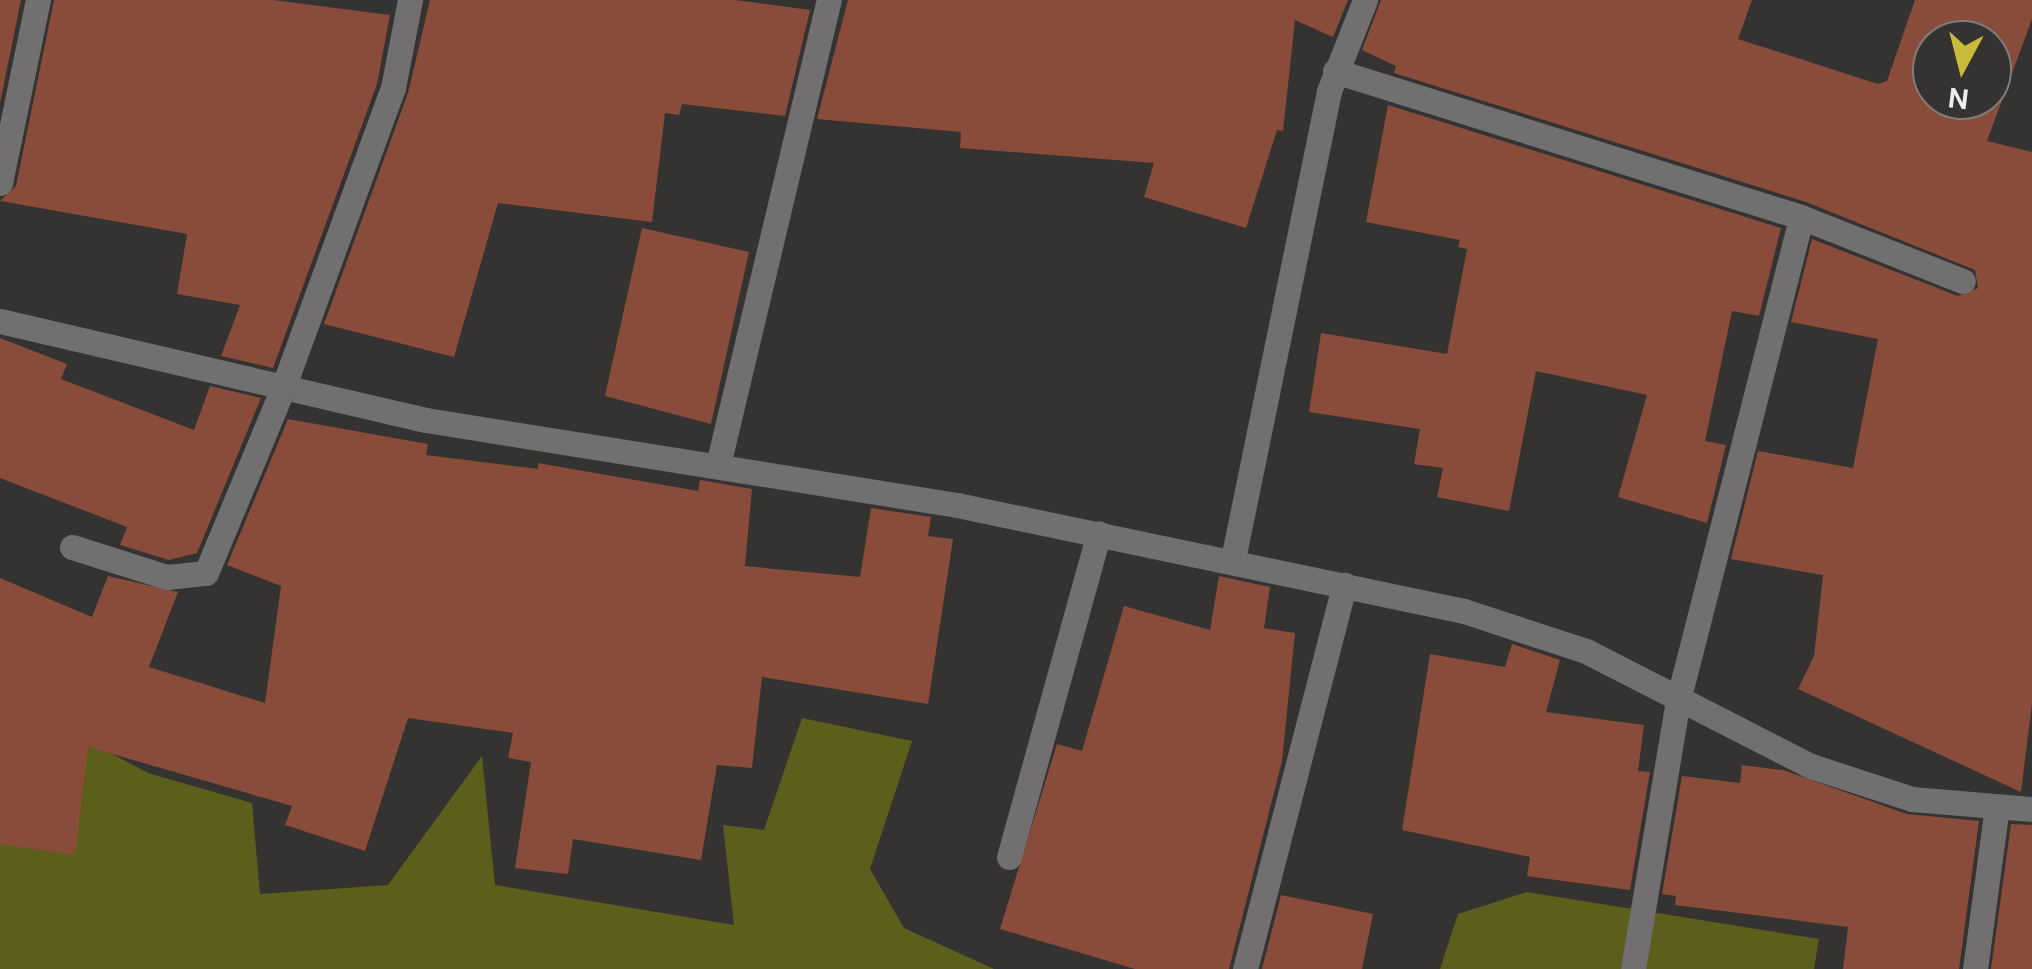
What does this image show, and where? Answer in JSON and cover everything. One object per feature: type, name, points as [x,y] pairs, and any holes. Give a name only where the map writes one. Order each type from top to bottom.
[{"type":"street","points":[[0,183],[38,0]]},
{"type":"street","points":[[72,547],[166,576],[199,578],[283,388],[393,88],[410,0]]},
{"type":"street","points":[[718,466],[830,0]]},
{"type":"street","points":[[1232,559],[1335,71],[1365,0]]},
{"type":"street","points":[[1335,71],[1801,217],[1963,281]]},
{"type":"street","points":[[1633,969],[1678,701],[1801,217]]},
{"type":"street","points":[[0,321],[426,420],[1099,533],[1464,611],[1586,651],[1678,701],[1828,772],[1912,799],[2032,808]]},
{"type":"street","points":[[1009,856],[1099,533]]},
{"type":"street","points":[[1245,969],[1344,586]]},
{"type":"street","points":[[1975,969],[1997,806]]},
{"type":"shaded area","points":[[0,714],[56,724],[148,773],[252,803],[260,894],[388,885],[482,756],[495,885],[734,925],[723,825],[764,830],[802,718],[912,741],[870,869],[904,928],[994,969],[0,969]]},
{"type":"shaded area","points":[[1527,892],[1819,939],[1814,969],[1440,969],[1458,914]]},
{"type":"building","points":[[0,0],[21,0],[0,103]]},
{"type":"building","points":[[54,0],[273,0],[390,15],[377,84],[273,368],[221,356],[240,305],[177,294],[187,234],[0,201],[16,186]]},
{"type":"building","points":[[430,0],[735,0],[810,10],[785,116],[682,104],[679,115],[665,113],[652,222],[498,203],[454,357],[324,324],[408,93]]},
{"type":"building","points":[[848,0],[1348,0],[1333,37],[1295,20],[1283,131],[1277,130],[1246,228],[1144,197],[1154,163],[960,148],[961,132],[817,119]]},
{"type":"building","points":[[1381,0],[1752,0],[1738,39],[1878,84],[1887,81],[1915,0],[2032,0],[2032,19],[2012,73],[2012,20],[1912,20],[1912,120],[1995,120],[1987,141],[2032,152],[2032,704],[2021,792],[1798,689],[1814,656],[1823,575],[1731,559],[1758,451],[1853,468],[1878,339],[1791,322],[1812,239],[1958,296],[1978,288],[1975,270],[1806,202],[1394,73],[1396,66],[1362,50]]},
{"type":"building","points":[[1388,105],[1781,228],[1759,316],[1732,311],[1705,441],[1726,445],[1707,523],[1618,497],[1647,395],[1536,371],[1509,511],[1437,497],[1443,468],[1414,464],[1420,429],[1309,412],[1321,333],[1447,354],[1467,249],[1458,247],[1460,240],[1366,222]]},
{"type":"building","points":[[642,228],[749,252],[711,424],[605,396]]},
{"type":"building","points":[[0,338],[67,364],[61,379],[194,430],[210,386],[261,398],[197,553],[169,560],[120,545],[127,527],[0,478]]},
{"type":"building","points":[[288,419],[428,444],[426,455],[538,469],[538,463],[698,491],[700,480],[752,489],[745,566],[860,577],[871,508],[931,517],[928,536],[953,539],[928,704],[762,677],[752,768],[717,765],[701,860],[573,839],[568,874],[515,868],[531,762],[508,758],[513,733],[408,718],[365,851],[285,825],[292,806],[88,747],[75,855],[0,844],[0,578],[92,617],[108,576],[178,592],[149,667],[265,703],[281,586],[227,565]]},
{"type":"building","points":[[1219,576],[1270,587],[1264,628],[1295,633],[1282,761],[1229,969],[1135,969],[1000,929],[1057,744],[1082,751],[1124,606],[1210,630]]},
{"type":"building","points":[[1512,644],[1560,660],[1546,712],[1644,725],[1638,771],[1650,772],[1630,890],[1527,876],[1530,857],[1402,830],[1430,654],[1505,667]]},
{"type":"building","points":[[1742,765],[1783,770],[1907,814],[1979,821],[1959,969],[1843,969],[1848,927],[1675,905],[1676,896],[1662,894],[1682,776],[1740,783]]},
{"type":"building","points":[[2011,824],[2032,825],[2032,969],[1991,969]]},
{"type":"building","points":[[1281,895],[1373,914],[1362,969],[1262,969]]}]
